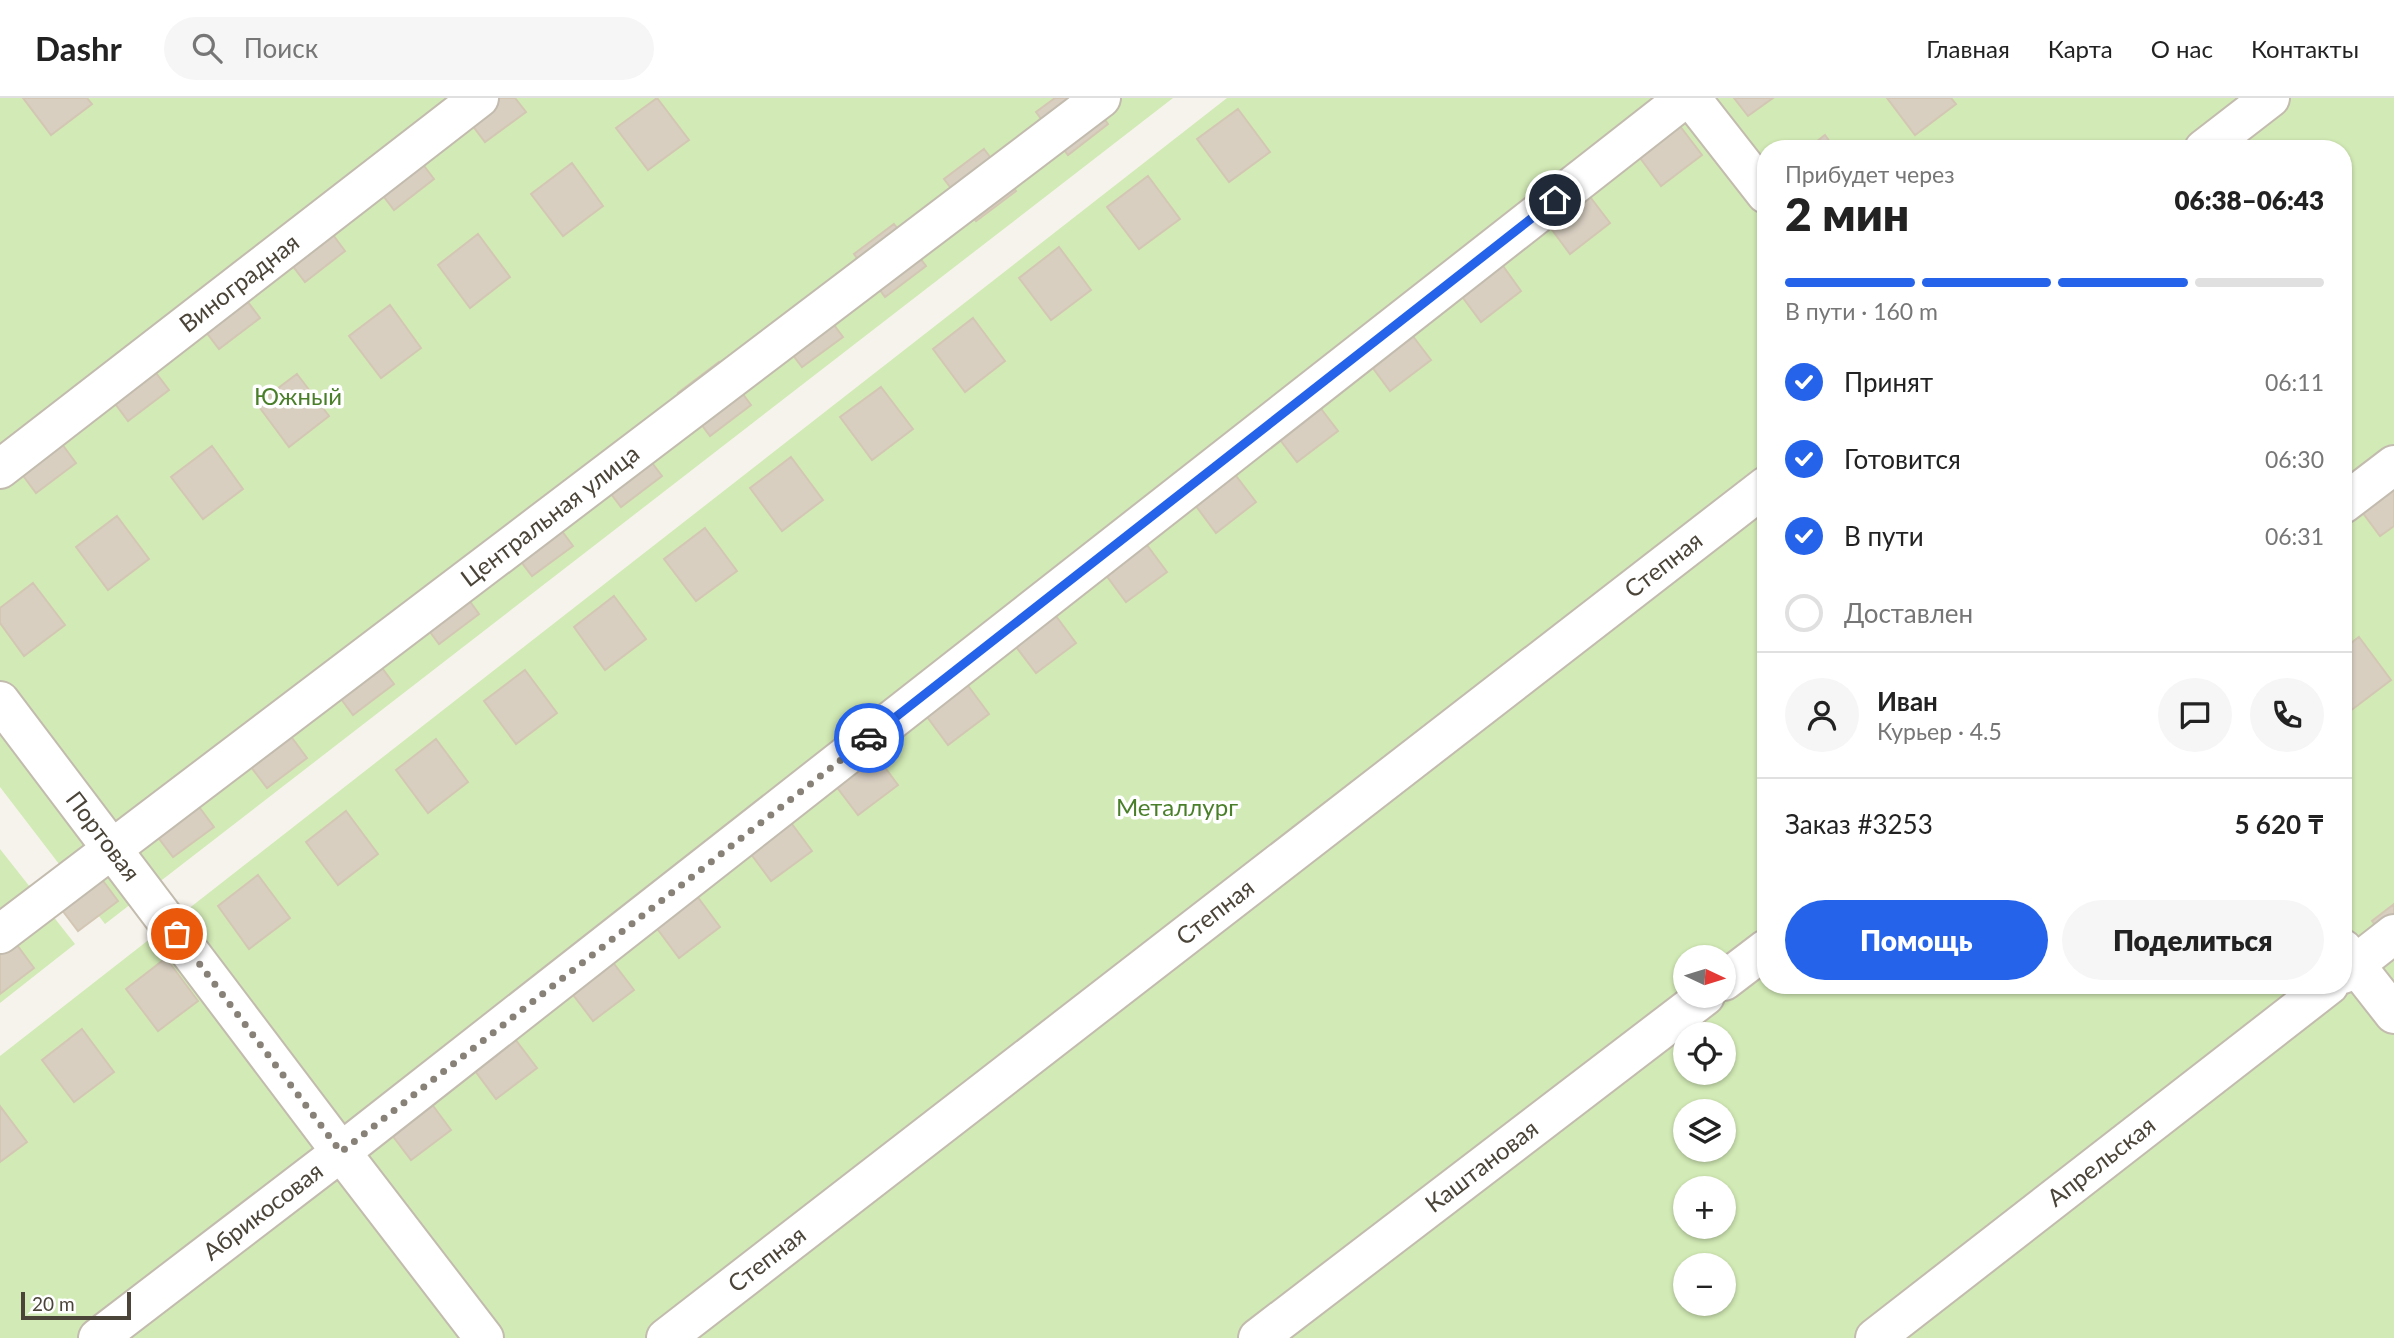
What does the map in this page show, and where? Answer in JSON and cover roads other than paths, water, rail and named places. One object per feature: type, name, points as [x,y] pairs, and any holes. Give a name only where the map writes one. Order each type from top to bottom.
[{"type":"street","name":"Виноградная","points":[[0,469],[479,98]]},
{"type":"street","name":"Центральная улица","points":[[0,934],[1101,98]]},
{"type":"street","name":"Абрикосовая","points":[[98,1338],[341,1152],[1685,98]]},
{"type":"street","points":[[1691,98],[1757,182]]},
{"type":"street","points":[[2216,140],[2270,98]]},
{"type":"street","points":[[2352,497],[2394,465]]},
{"type":"street","name":"Степная","points":[[666,1338],[1757,493]]},
{"type":"street","name":"Портовая","points":[[0,701],[484,1338]]},
{"type":"street","name":"Апрельская","points":[[2352,962],[2394,934]]},
{"type":"street","points":[[1736,972],[1757,956]]},
{"type":"street","points":[[2352,976],[2394,1014]]},
{"type":"street","name":"Апрельская","points":[[1875,1338],[2310,994]]},
{"type":"street","name":"Каштановая","points":[[1258,1338],[1689,1008]]},
{"type":"park label","name":"Южный","points":[[298,397]]},
{"type":"park label","name":"Металлург","points":[[1177,808]]}]
